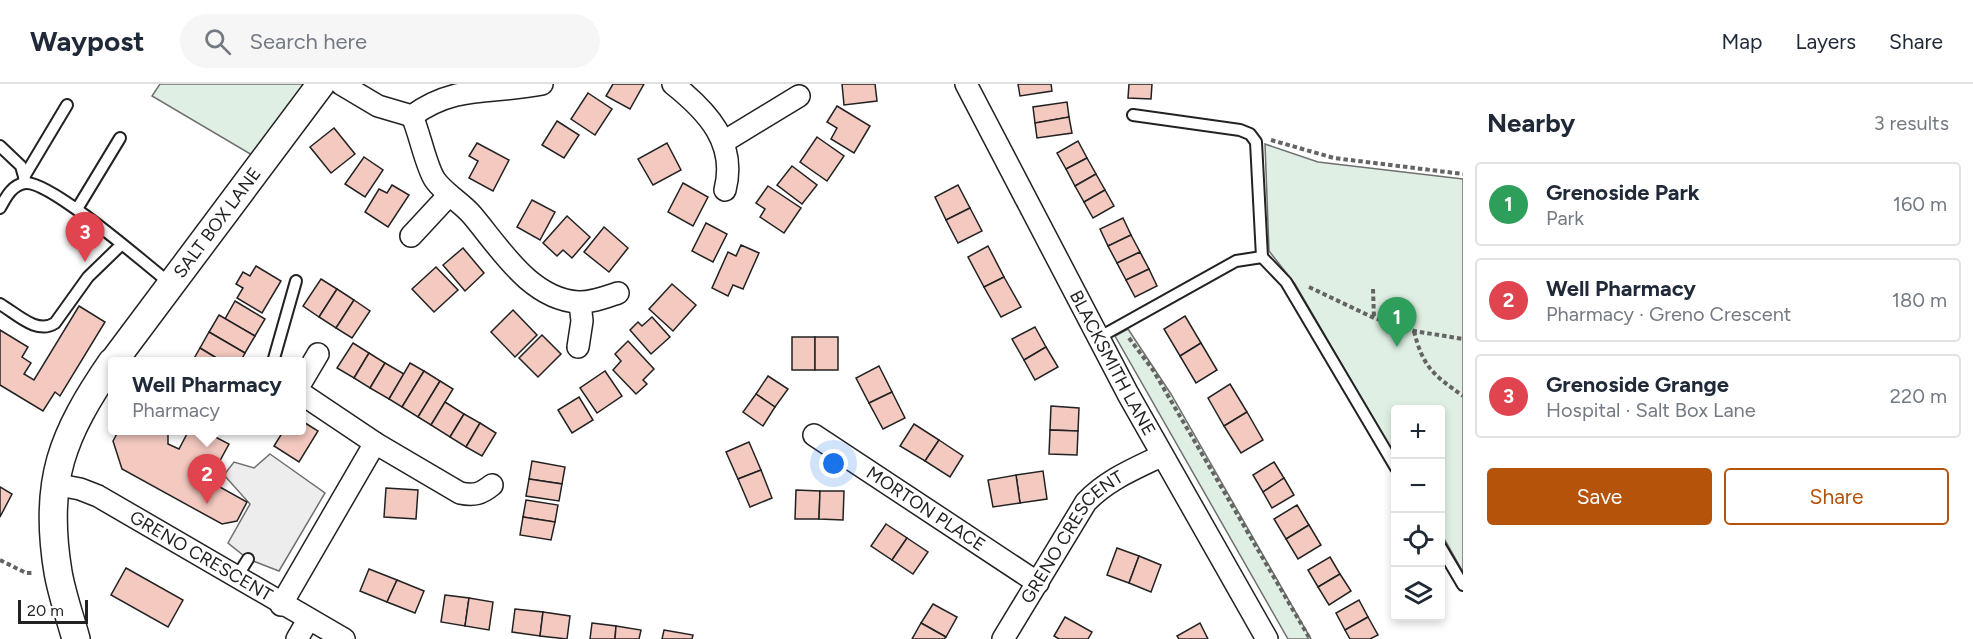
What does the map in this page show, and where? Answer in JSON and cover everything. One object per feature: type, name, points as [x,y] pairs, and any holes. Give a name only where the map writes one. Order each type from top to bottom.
[{"type":"street","name":"SALT BOX LANE","points":[[116,357],[321,84]]},
{"type":"street","points":[[341,84],[378,106],[412,116],[442,97],[472,90],[543,84]]},
{"type":"street","points":[[673,84],[685,94],[725,141],[729,160],[725,190]]},
{"type":"street","name":"BLACKSMITH LANE","points":[[966,84],[1161,456],[1267,639]]},
{"type":"street","points":[[725,141],[799,96]]},
{"type":"street","points":[[412,116],[434,179],[470,212],[500,251],[522,273],[543,290],[563,300],[580,303],[618,292]]},
{"type":"street","points":[[411,236],[449,195]]},
{"type":"street","points":[[578,347],[582,321],[580,303]]},
{"type":"street","points":[[306,374],[318,354]]},
{"type":"street","name":"SALT BOX LANE","points":[[76,639],[58,574],[52,516],[54,484],[62,451],[76,417],[108,368]]},
{"type":"street","points":[[306,397],[375,442],[460,492],[471,495],[482,493],[492,485]]},
{"type":"street","name":"MORTON PLACE","points":[[814,435],[1038,583]]},
{"type":"street","points":[[281,605],[375,442]]},
{"type":"street","name":"GRENO CRESCENT","points":[[1003,639],[1086,502],[1100,488],[1161,456]]},
{"type":"street","name":"GRENO CRESCENT","points":[[54,484],[80,489],[98,496],[281,605],[344,639]]},
{"type":"street","points":[[297,639],[308,620]]},
{"type":"lane","points":[[0,208],[9,192],[25,180],[67,105]]},
{"type":"lane","points":[[1133,115],[1240,130],[1250,134],[1256,142],[1262,257],[1286,282],[1391,461]]},
{"type":"lane","points":[[77,209],[120,138]]},
{"type":"lane","points":[[0,147],[21,166],[25,180]]},
{"type":"lane","points":[[25,180],[77,209],[172,285]]},
{"type":"lane","points":[[0,304],[38,328],[47,329],[56,323],[103,260],[121,245]]},
{"type":"lane","points":[[1098,338],[1236,261],[1262,257]]},
{"type":"lane","points":[[274,357],[296,281]]},
{"type":"lane","points":[[1445,554],[1463,585]]},
{"type":"lane","points":[[236,578],[248,559]]},
{"type":"path","points":[[1250,134],[1334,158],[1463,174]]},
{"type":"path","points":[[1303,284],[1374,318],[1414,331],[1463,339]]},
{"type":"path","points":[[1373,288],[1374,318]]},
{"type":"path","points":[[1120,325],[1153,370],[1310,639]]},
{"type":"path","points":[[1414,331],[1420,356],[1436,377],[1463,396]]},
{"type":"path","points":[[0,560],[26,573],[58,574]]},
{"type":"green space","points":[[160,84],[309,84],[252,155],[152,96]]},
{"type":"green space","points":[[1265,144],[1318,162],[1463,179],[1463,572],[1445,540],[1445,405],[1391,405],[1391,449],[1295,284],[1269,251]]},
{"type":"green space","points":[[1128,329],[1171,394],[1311,639],[1288,639],[1115,336]]},
{"type":"shaded area","points":[[270,454],[325,493],[279,571],[248,559],[228,543],[250,504],[224,475],[234,462],[254,468]]},
{"type":"building","points":[[613,84],[644,84],[630,109],[606,96]]},
{"type":"building","points":[[842,84],[875,84],[877,101],[844,105]]},
{"type":"building","points":[[1018,84],[1051,84],[1052,91],[1020,96]]},
{"type":"building","points":[[1129,84],[1152,84],[1151,99],[1128,98]]},
{"type":"building","points":[[588,93],[612,109],[595,135],[571,119]]},
{"type":"building","points":[[1067,102],[1069,117],[1035,123],[1033,107]]},
{"type":"building","points":[[837,106],[870,126],[854,153],[831,139],[837,128],[827,122]]},
{"type":"building","points":[[1069,117],[1072,133],[1037,138],[1035,123]]},
{"type":"building","points":[[557,121],[579,135],[564,158],[542,145]]},
{"type":"building","points":[[334,128],[355,154],[331,173],[310,147]]},
{"type":"building","points":[[817,137],[844,156],[827,181],[800,162]]},
{"type":"building","points":[[1078,141],[1087,158],[1066,169],[1057,153]]},
{"type":"building","points":[[477,143],[509,160],[493,191],[469,178],[478,161],[469,156]]},
{"type":"building","points":[[667,143],[681,170],[653,185],[638,159]]},
{"type":"building","points":[[364,157],[383,170],[365,197],[345,184]]},
{"type":"building","points":[[1087,158],[1096,174],[1075,186],[1066,169]]},
{"type":"building","points":[[792,166],[817,185],[802,204],[777,185]]},
{"type":"building","points":[[1096,174],[1105,190],[1084,202],[1075,186]]},
{"type":"building","points":[[683,183],[708,197],[693,226],[668,212]]},
{"type":"building","points":[[392,185],[409,195],[388,227],[365,212],[379,189],[387,193]]},
{"type":"building","points":[[958,185],[970,208],[946,220],[935,197]]},
{"type":"building","points":[[768,186],[801,208],[784,233],[760,217],[765,209],[756,203]]},
{"type":"building","points":[[1105,190],[1114,206],[1093,218],[1084,202]]},
{"type":"building","points":[[532,200],[555,212],[540,240],[517,227]]},
{"type":"building","points":[[970,208],[982,231],[958,243],[946,220]]},
{"type":"building","points":[[567,216],[590,237],[572,258],[563,250],[557,256],[543,243]]},
{"type":"building","points":[[1123,218],[1131,235],[1108,246],[1100,229]]},
{"type":"building","points":[[706,223],[727,234],[713,262],[692,251]]},
{"type":"building","points":[[604,227],[628,248],[609,272],[584,252]]},
{"type":"building","points":[[1131,235],[1140,252],[1117,263],[1108,246]]},
{"type":"building","points":[[741,245],[759,253],[743,289],[733,285],[728,296],[712,288],[728,252],[736,256]]},
{"type":"building","points":[[988,246],[1004,277],[984,287],[968,257]]},
{"type":"building","points":[[463,248],[484,273],[465,291],[443,265]]},
{"type":"building","points":[[1140,252],[1149,269],[1126,280],[1117,263]]},
{"type":"building","points":[[256,266],[281,281],[262,313],[237,298],[243,288],[236,284],[243,272],[250,276]]},
{"type":"building","points":[[436,267],[458,290],[434,312],[412,289]]},
{"type":"building","points":[[1149,269],[1157,286],[1135,297],[1126,280]]},
{"type":"building","points":[[1004,277],[1021,307],[1001,317],[984,287]]},
{"type":"building","points":[[321,279],[337,289],[319,317],[303,306]]},
{"type":"building","points":[[672,284],[696,305],[673,331],[649,309]]},
{"type":"building","points":[[337,289],[354,300],[336,328],[319,317]]},
{"type":"building","points":[[354,300],[370,311],[352,338],[336,328]]},
{"type":"building","points":[[235,301],[265,319],[255,336],[225,319]]},
{"type":"building","points":[[79,306],[105,322],[60,396],[55,392],[43,411],[0,385],[0,330],[28,347],[22,357],[31,363],[24,374],[34,380]]},
{"type":"building","points":[[513,310],[537,335],[515,357],[491,332]]},
{"type":"building","points":[[219,315],[255,336],[245,353],[209,332]]},
{"type":"building","points":[[1185,316],[1201,343],[1180,356],[1164,329]]},
{"type":"building","points":[[652,317],[670,337],[651,354],[630,330],[638,322],[642,326]]},
{"type":"building","points":[[1035,327],[1046,347],[1024,360],[1012,339]]},
{"type":"building","points":[[209,332],[245,353],[243,357],[215,357],[200,348]]},
{"type":"building","points":[[542,335],[561,354],[538,377],[519,358]]},
{"type":"building","points":[[792,337],[815,337],[815,370],[792,370]]},
{"type":"building","points":[[815,337],[838,337],[838,370],[815,370]]},
{"type":"building","points":[[628,341],[654,369],[643,380],[647,384],[636,394],[613,370],[621,361],[615,354]]},
{"type":"building","points":[[353,343],[369,353],[354,378],[337,368]]},
{"type":"building","points":[[1201,343],[1217,370],[1196,383],[1180,356]]},
{"type":"building","points":[[1046,347],[1058,367],[1035,380],[1024,360]]},
{"type":"building","points":[[200,348],[215,357],[195,357]]},
{"type":"building","points":[[369,353],[385,363],[370,388],[354,378]]},
{"type":"building","points":[[385,363],[404,374],[389,399],[370,388]]},
{"type":"building","points":[[410,363],[424,371],[402,407],[389,399]]},
{"type":"building","points":[[879,366],[892,392],[869,403],[856,378]]},
{"type":"building","points":[[424,371],[440,381],[418,417],[402,407]]},
{"type":"building","points":[[605,371],[622,396],[597,413],[580,388]]},
{"type":"building","points":[[768,376],[788,389],[775,407],[756,394]]},
{"type":"building","points":[[440,381],[453,389],[431,425],[418,417]]},
{"type":"building","points":[[1230,384],[1247,412],[1224,426],[1208,398]]},
{"type":"building","points":[[892,392],[905,418],[883,429],[869,403]]},
{"type":"building","points":[[756,394],[775,407],[763,426],[743,412]]},
{"type":"building","points":[[579,397],[593,420],[572,433],[558,410]]},
{"type":"building","points":[[445,402],[464,414],[450,437],[431,425]]},
{"type":"building","points":[[1051,406],[1079,408],[1078,431],[1050,430]]},
{"type":"building","points":[[1247,412],[1263,440],[1241,453],[1224,426]]},
{"type":"building","points":[[464,414],[480,423],[466,447],[450,437]]},
{"type":"building","points":[[480,423],[496,433],[482,456],[466,447]]},
{"type":"building","points":[[306,424],[318,431],[299,462],[274,446],[281,435],[306,435]]},
{"type":"building","points":[[914,424],[939,440],[925,461],[900,446]]},
{"type":"building","points":[[1050,430],[1078,431],[1077,455],[1049,454]]},
{"type":"building","points":[[116,435],[168,435],[168,444],[179,449],[186,435],[212,435],[229,444],[209,481],[247,502],[237,521],[222,524],[122,469],[113,441]]},
{"type":"building","points":[[939,440],[963,456],[950,477],[925,461]]},
{"type":"building","points":[[749,442],[761,470],[738,479],[726,452]]},
{"type":"building","points":[[532,461],[565,467],[562,484],[529,479]]},
{"type":"building","points":[[1274,462],[1284,478],[1263,492],[1253,475]]},
{"type":"building","points":[[761,470],[772,498],[750,507],[738,479]]},
{"type":"building","points":[[1043,471],[1047,499],[1020,503],[1016,475]]},
{"type":"building","points":[[1016,475],[1020,503],[993,507],[988,480]]},
{"type":"building","points":[[1284,478],[1294,495],[1272,508],[1263,492]]},
{"type":"building","points":[[529,479],[562,484],[559,501],[526,496]]},
{"type":"building","points":[[0,487],[12,494],[0,517]]},
{"type":"building","points":[[386,488],[418,490],[416,519],[384,517]]},
{"type":"building","points":[[796,490],[820,491],[819,519],[795,519]]},
{"type":"building","points":[[820,491],[844,491],[843,520],[819,519]]},
{"type":"building","points":[[526,500],[558,505],[555,522],[523,517]]},
{"type":"building","points":[[1297,505],[1309,525],[1286,539],[1274,519]]},
{"type":"building","points":[[523,517],[555,522],[551,540],[520,535]]},
{"type":"building","points":[[886,524],[907,538],[892,560],[871,546]]},
{"type":"building","points":[[1309,525],[1321,545],[1298,559],[1286,539]]},
{"type":"building","points":[[907,538],[928,552],[913,574],[892,560]]},
{"type":"building","points":[[1117,548],[1139,556],[1129,583],[1107,575]]},
{"type":"building","points":[[1139,556],[1161,565],[1151,592],[1129,583]]},
{"type":"building","points":[[1330,557],[1340,574],[1318,587],[1308,570]]},
{"type":"building","points":[[126,568],[183,600],[168,627],[111,595]]},
{"type":"building","points":[[369,569],[397,580],[387,602],[360,591]]},
{"type":"building","points":[[1340,574],[1351,591],[1329,605],[1318,587]]},
{"type":"building","points":[[397,580],[424,591],[415,613],[387,602]]},
{"type":"building","points":[[445,595],[469,598],[465,626],[441,622]]},
{"type":"building","points":[[469,598],[493,602],[489,630],[465,626]]},
{"type":"building","points":[[1359,600],[1368,617],[1345,630],[1336,613]]},
{"type":"building","points":[[933,604],[957,617],[946,637],[921,623]]},
{"type":"building","points":[[515,609],[543,612],[540,636],[512,632]]},
{"type":"building","points":[[543,612],[570,616],[567,639],[540,636]]},
{"type":"building","points":[[1065,617],[1092,632],[1088,639],[1059,639],[1054,636]]},
{"type":"building","points":[[1368,617],[1378,635],[1370,639],[1350,639],[1345,630]]},
{"type":"building","points":[[592,623],[616,626],[615,639],[590,639]]},
{"type":"building","points":[[921,623],[946,637],[944,639],[912,639]]},
{"type":"building","points":[[1200,623],[1208,639],[1179,639],[1177,636]]},
{"type":"building","points":[[616,626],[641,630],[639,639],[615,639]]},
{"type":"building","points":[[664,630],[693,635],[692,639],[662,639]]},
{"type":"place","name":"Grenoside Grange","points":[[85,262]]},
{"type":"place","name":"Grenoside Park","points":[[1397,347]]},
{"type":"place","name":"Well Pharmacy","points":[[207,504]]}]
